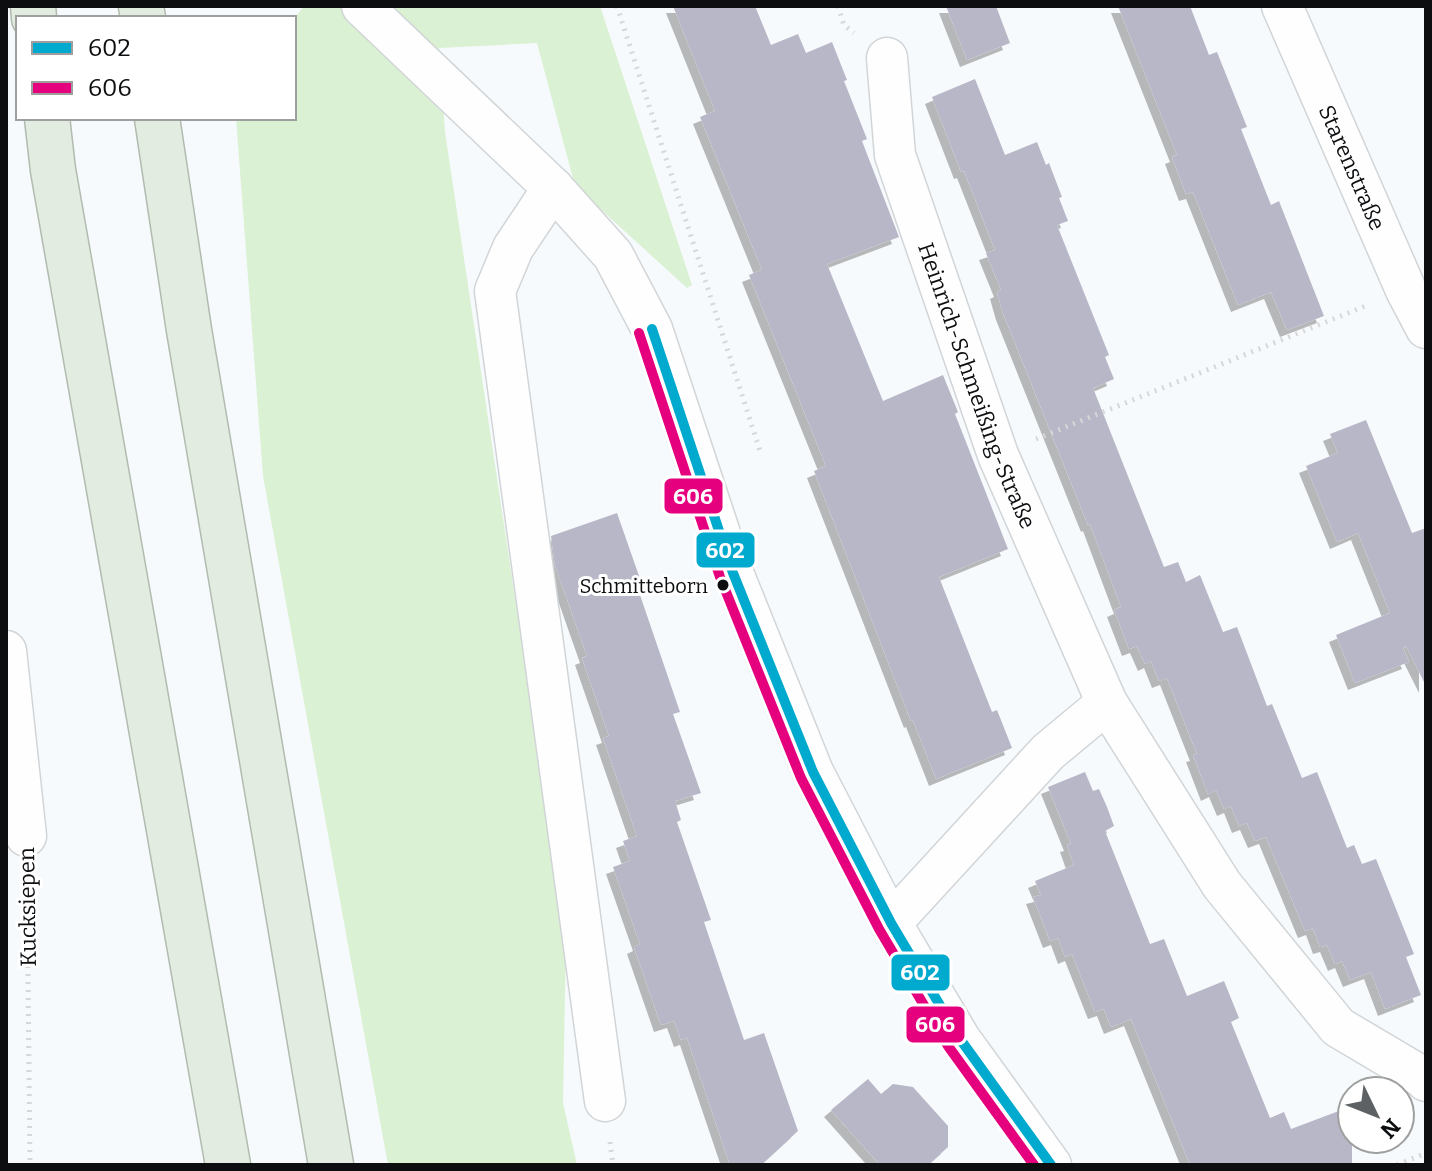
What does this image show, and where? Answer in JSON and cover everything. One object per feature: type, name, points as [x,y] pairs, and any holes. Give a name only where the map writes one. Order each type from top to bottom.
[{"type":"highway","points":[[47,120],[56,186],[228,1165]]},
{"type":"highway","points":[[157,120],[194,362],[331,1165]]},
{"type":"street","points":[[362,6],[553,188],[613,255],[652,329],[739,587],[813,772],[891,923],[960,1039],[1051,1165]]},
{"type":"street","name":"Starenstraße","points":[[1282,6],[1406,290],[1426,328]]},
{"type":"street","name":"Heinrich-Schmeißing-Straße","points":[[887,58],[895,155],[998,455],[1107,703],[1222,885],[1338,1027],[1426,1081]]},
{"type":"street","points":[[553,188],[513,248],[495,291],[605,1101]]},
{"type":"street","name":"Kucksiepen","points":[[6,651],[26,836]]},
{"type":"street","points":[[891,923],[1048,752],[1107,703]]},
{"type":"path","points":[[617,6],[761,454]]},
{"type":"path","points":[[998,455],[1406,290]]},
{"type":"path","name":"Kucksiepen","points":[[26,836],[30,1165]]},
{"type":"path","points":[[1397,1165],[1426,1153]]},
{"type":"green space","points":[[304,6],[600,6],[692,285],[687,288],[575,186],[537,43],[439,48],[445,132],[566,937],[563,1103],[577,1165],[388,1165],[263,476],[236,120],[296,120],[296,16]]},
{"type":"building","points":[[673,6],[755,6],[771,45],[798,34],[806,53],[832,42],[867,139],[862,141],[899,237],[827,264],[883,401],[943,375],[958,412],[955,414],[1008,549],[939,577],[992,712],[997,710],[1012,748],[936,779],[814,471],[826,466],[749,275],[762,270],[700,117],[715,111]]},
{"type":"building","points":[[946,6],[996,6],[1010,43],[967,60]]},
{"type":"building","points":[[1118,6],[1190,6],[1209,55],[1217,52],[1247,127],[1241,129],[1271,205],[1279,201],[1324,316],[1287,330],[1271,292],[1238,305],[1193,192],[1186,194],[1172,157],[1177,155]]},
{"type":"building","points":[[975,79],[1005,155],[1037,142],[1046,165],[1049,163],[1068,221],[1057,225],[1109,355],[1105,357],[1114,379],[1093,388],[1164,567],[1178,562],[1186,582],[1200,575],[1223,632],[1237,627],[1267,706],[1272,704],[1302,778],[1317,772],[1347,848],[1354,845],[1362,864],[1376,859],[1414,954],[1406,957],[1421,995],[1385,1009],[1371,972],[1350,980],[1342,961],[1335,964],[1327,945],[1320,947],[1313,928],[1305,931],[1266,837],[1255,841],[1247,823],[1239,826],[1231,806],[1224,809],[1216,790],[1208,794],[1193,755],[1197,754],[1167,678],[1159,681],[1151,661],[1145,664],[1137,646],[1129,649],[1114,610],[1121,607],[1090,524],[1003,313],[997,292],[1001,290],[986,253],[995,250],[932,97]]},
{"type":"building","points":[[1366,420],[1412,533],[1426,528],[1426,686],[1406,646],[1403,648],[1409,662],[1355,683],[1336,635],[1390,613],[1358,533],[1337,542],[1306,466],[1338,453],[1330,434]]},
{"type":"building","points":[[617,513],[645,593],[640,595],[680,712],[673,714],[701,793],[675,801],[681,820],[677,822],[711,920],[704,922],[744,1040],[764,1033],[798,1131],[761,1165],[730,1165],[687,1038],[681,1040],[674,1021],[661,1025],[634,947],[640,944],[613,867],[630,861],[623,841],[637,836],[603,738],[609,736],[582,658],[587,656],[555,565],[551,536]]},
{"type":"building","points":[[1085,772],[1093,791],[1099,789],[1114,826],[1105,831],[1150,944],[1164,939],[1187,996],[1224,981],[1239,1018],[1231,1022],[1270,1118],[1284,1112],[1291,1129],[1336,1112],[1336,1155],[1352,1155],[1352,1165],[1190,1165],[1131,1019],[1111,1027],[1104,1009],[1095,1012],[1072,954],[1065,957],[1058,938],[1050,941],[1033,897],[1041,895],[1035,881],[1074,865],[1067,845],[1071,844],[1048,787]]},
{"type":"building","points":[[868,1079],[881,1094],[893,1084],[913,1087],[948,1126],[948,1147],[928,1165],[880,1165],[831,1110]]},
{"type":"transit line","name":"602","points":[[652,329],[733,573],[813,772],[891,923],[960,1039],[1051,1165]]},
{"type":"transit line","name":"606","points":[[639,333],[720,577],[801,778],[879,929],[948,1046],[1034,1165]]},
{"type":"place","name":"Schmitteborn","points":[[723,585]]}]
